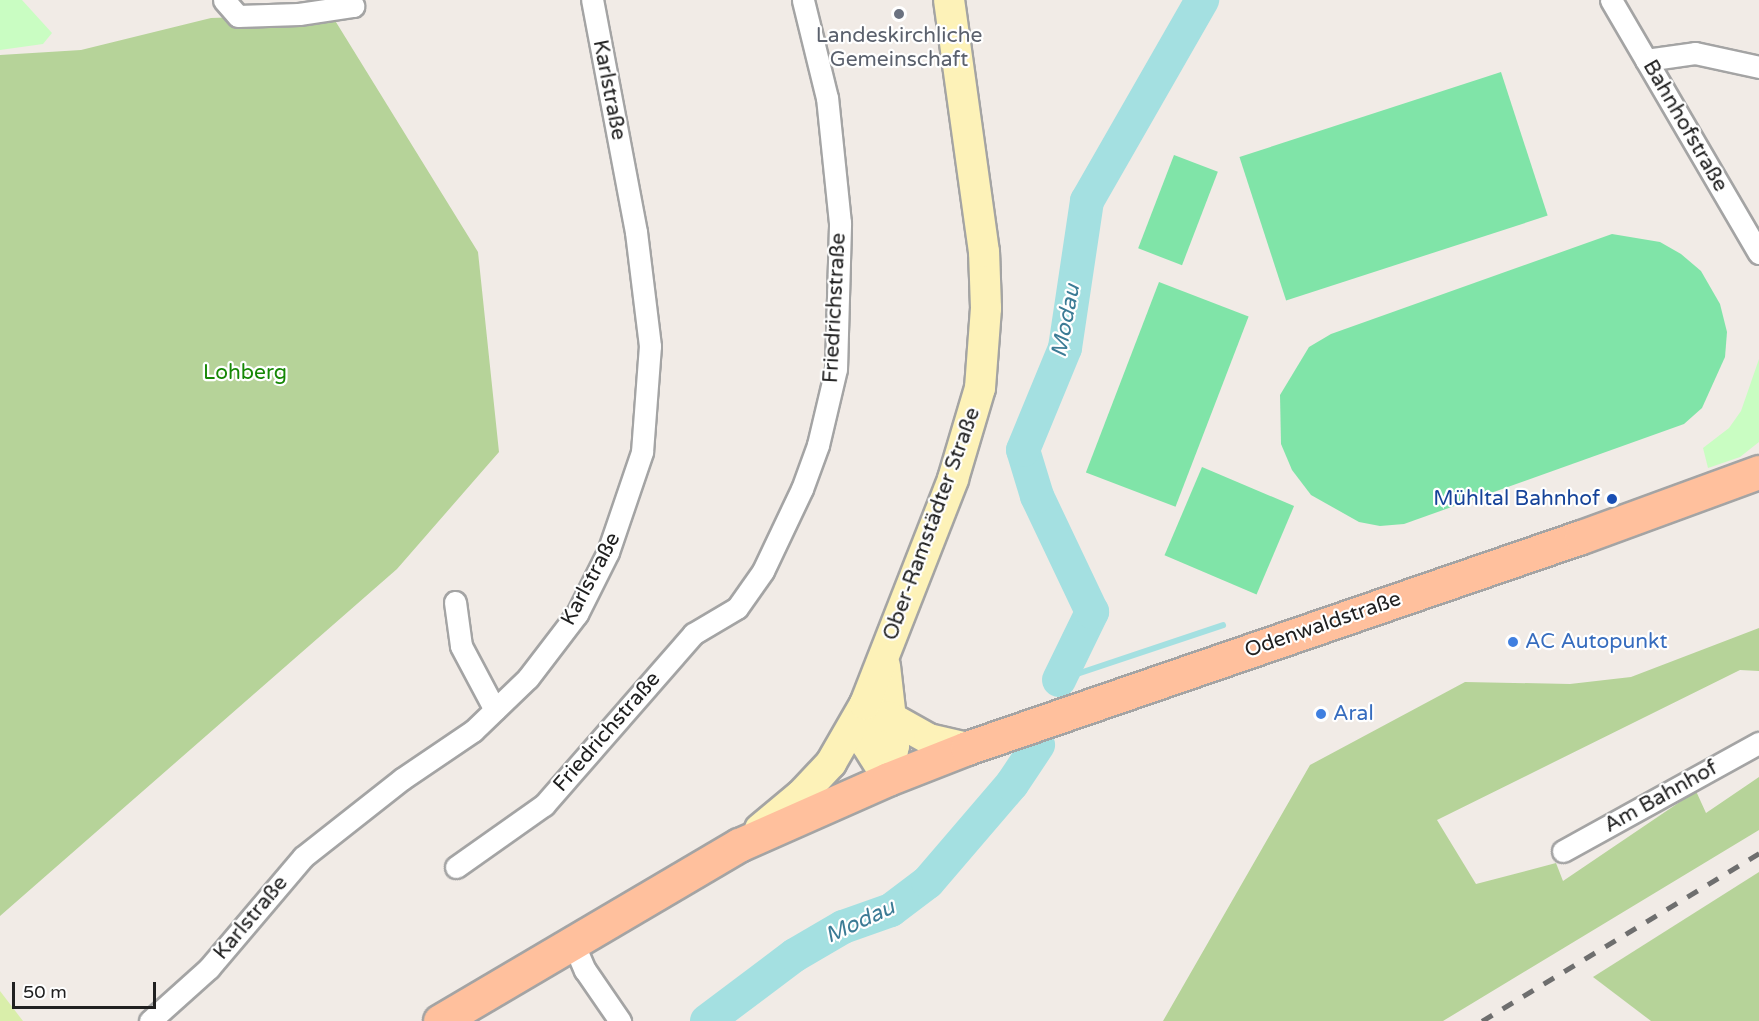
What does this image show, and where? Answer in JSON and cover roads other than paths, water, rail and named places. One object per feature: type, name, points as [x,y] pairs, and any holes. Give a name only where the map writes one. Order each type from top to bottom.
[{"type":"main road","name":"Ober-Ramstädter Straße","points":[[888,779],[867,745],[876,710],[885,654],[966,440],[980,388],[984,344],[984,252],[949,0]]},
{"type":"main road","name":"Odenwaldstraße","points":[[888,779],[967,748],[1581,537],[1759,472]]},
{"type":"main road","points":[[739,845],[816,780],[844,742],[876,710],[928,739],[967,748]]},
{"type":"main road","points":[[440,1021],[572,940],[739,845],[888,779]]},
{"type":"street","points":[[224,0],[238,16],[299,14],[352,3]]},
{"type":"street","name":"Karlstraße","points":[[150,1021],[209,968],[303,857],[495,710],[528,678],[577,614],[622,519],[642,452],[650,346],[636,232],[592,0]]},
{"type":"street","name":"Friedrichstraße","points":[[456,867],[544,805],[693,634],[737,608],[763,571],[802,489],[818,446],[836,369],[840,234],[827,98],[803,0]]},
{"type":"street","name":"Bahnhofstraße","points":[[1611,0],[1759,253]]},
{"type":"street","points":[[1646,60],[1695,52],[1759,67]]},
{"type":"street","points":[[455,602],[461,646],[495,710]]},
{"type":"street","name":"Am Bahnhof","points":[[1563,851],[1759,743]]},
{"type":"street","points":[[572,940],[585,970],[620,1021]]},
{"type":"waterway","name":"Modau","points":[[1059,680],[1092,612],[1037,496],[1023,450],[1065,348],[1087,201],[1202,0]]},
{"type":"waterway","points":[[1059,680],[1223,625]]},
{"type":"waterway","name":"Modau","points":[[707,1021],[795,955],[843,927],[891,910],[928,882],[1012,784],[1038,745]]},
{"type":"railway","points":[[1482,1021],[1759,853]]},
{"type":"place","name":"Landeskirchliche Gemeinschaft","points":[[899,14]]},
{"type":"place","name":"Mühltal Bahnhof","points":[[1612,499]]},
{"type":"place","name":"AC Autopunkt","points":[[1513,642]]},
{"type":"place","name":"Aral","points":[[1321,714]]},
{"type":"park label","name":"Lohberg","points":[[245,373]]}]
